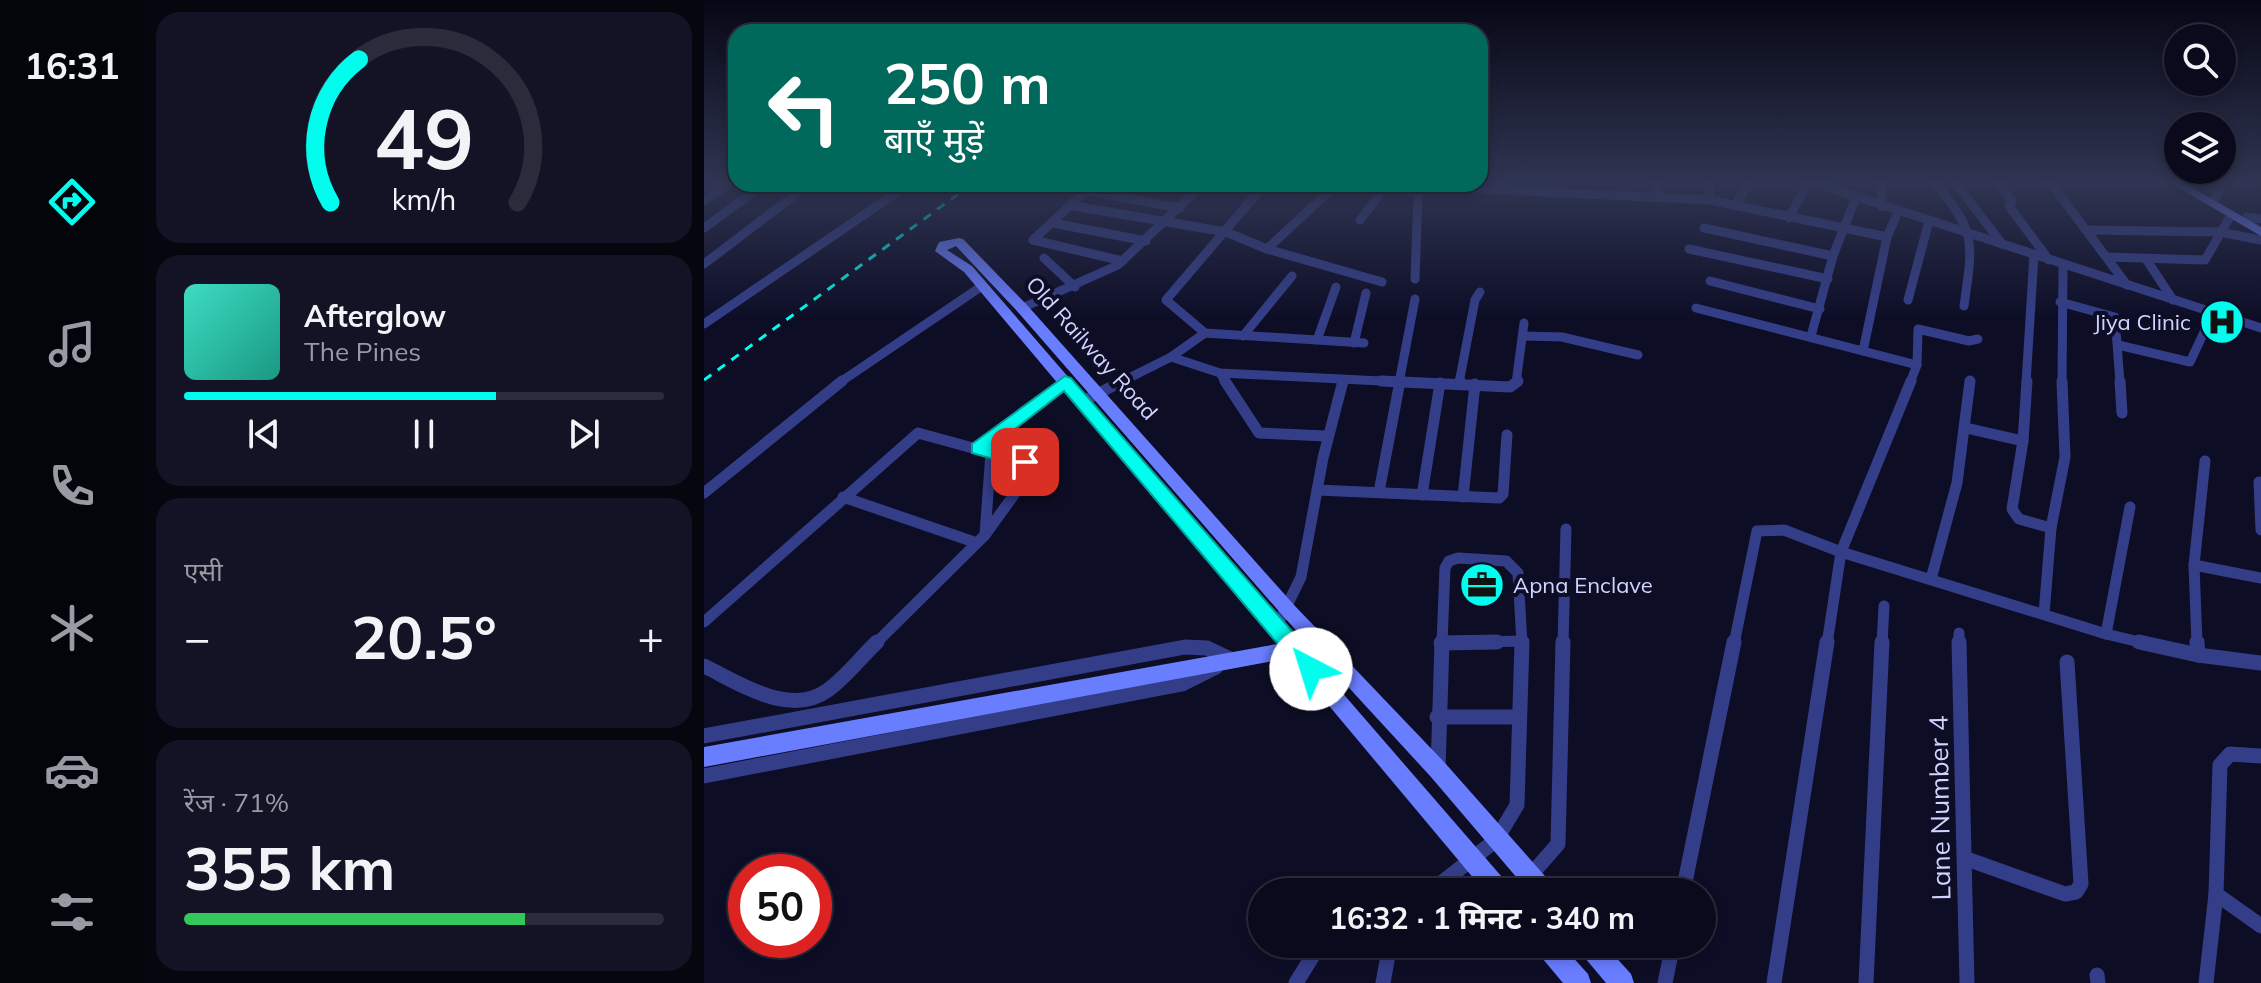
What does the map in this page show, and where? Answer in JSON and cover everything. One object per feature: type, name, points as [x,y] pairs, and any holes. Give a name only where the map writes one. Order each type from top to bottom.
[{"type":"main road","name":"Old Railway Road","points":[[1488,878],[1276,628],[1090,397],[1022,308],[959,242],[943,245],[941,251],[968,269],[1065,382],[1090,397],[1321,643],[1438,770],[1531,878]]},
{"type":"main road","points":[[704,757],[1321,643]]},
{"type":"main road","points":[[1557,958],[1579,983]]},
{"type":"main road","points":[[1600,958],[1622,983]]},
{"type":"street","points":[[704,264],[751,228]]},
{"type":"street","points":[[704,324],[845,228]]},
{"type":"street","points":[[1047,228],[1033,240],[1123,261]]},
{"type":"street","points":[[1078,228],[1146,241]]},
{"type":"street","points":[[1022,308],[1075,287],[1123,261],[1159,228]]},
{"type":"street","points":[[1198,228],[1226,232],[1267,249],[1382,282]]},
{"type":"street","points":[[1229,228],[1166,300],[1205,333],[1359,343],[1366,293]]},
{"type":"street","points":[[1267,249],[1291,228]]},
{"type":"street","points":[[1415,279],[1419,228]]},
{"type":"street","points":[[1704,228],[1833,256]]},
{"type":"street","points":[[1811,336],[1843,228],[1887,237]]},
{"type":"street","points":[[1863,351],[1891,228]]},
{"type":"street","points":[[1908,300],[1927,228]]},
{"type":"street","points":[[1951,228],[2261,328]]},
{"type":"street","points":[[1964,306],[1973,235],[1969,228]]},
{"type":"street","points":[[1990,228],[2002,244]]},
{"type":"street","points":[[2025,228],[2049,261]]},
{"type":"street","points":[[2108,257],[2205,260],[2223,228]]},
{"type":"street","points":[[2086,230],[2220,232],[2261,240]]},
{"type":"street","points":[[2086,230],[2127,286]]},
{"type":"street","points":[[1689,249],[1828,279]]},
{"type":"street","points":[[2034,255],[2023,441],[2012,512],[2019,519],[2051,528]]},
{"type":"street","points":[[1044,258],[1075,287]]},
{"type":"street","points":[[2146,259],[2173,301]]},
{"type":"street","points":[[2044,614],[2051,528],[2065,457],[2060,302],[2063,266]]},
{"type":"street","points":[[1243,336],[1292,276]]},
{"type":"street","points":[[1710,281],[1820,309]]},
{"type":"street","points":[[704,493],[840,382],[982,286]]},
{"type":"street","points":[[1317,340],[1336,287]]},
{"type":"street","points":[[1459,384],[1475,300],[1480,292]]},
{"type":"street","points":[[1379,492],[1415,299]]},
{"type":"street","points":[[2060,302],[2113,315],[2122,413]]},
{"type":"street","points":[[1696,308],[1917,365]]},
{"type":"street","points":[[2118,345],[2190,362],[2213,313]]},
{"type":"street","points":[[1171,357],[1220,373],[1343,381],[1515,385],[1524,323]]},
{"type":"street","points":[[1774,983],[1841,552],[1917,365],[1920,329],[1969,341],[1978,339]]},
{"type":"street","points":[[1090,397],[1171,357],[1205,333]]},
{"type":"street","points":[[1523,336],[1562,337],[1638,355]]},
{"type":"street","points":[[1220,373],[1259,433],[1326,436]]},
{"type":"street","points":[[1276,628],[1289,611],[1307,555],[1326,436],[1343,381]]},
{"type":"street","points":[[1931,579],[1957,483],[1970,381]]},
{"type":"street","points":[[979,448],[1065,382]]},
{"type":"street","points":[[1422,495],[1440,383]]},
{"type":"street","points":[[1463,497],[1475,384]]},
{"type":"street","points":[[1966,428],[2023,441]]},
{"type":"street","points":[[704,622],[914,435],[925,433],[1025,462],[1029,472],[981,539],[827,691],[813,700],[799,703],[783,700],[704,666]]},
{"type":"street","points":[[1317,490],[1493,499],[1503,494],[1507,435]]},
{"type":"street","points":[[981,539],[991,453]]},
{"type":"street","points":[[2198,655],[2194,565],[2205,461]]},
{"type":"street","points":[[2259,482],[2261,530]]},
{"type":"street","points":[[843,497],[981,539]]},
{"type":"street","points":[[2106,634],[2130,507]]},
{"type":"street","points":[[1686,878],[1753,537],[1757,531],[1769,528],[1784,530],[1841,552],[2106,634],[2198,655],[2261,663]]},
{"type":"street","points":[[1540,878],[1558,844],[1566,529]]},
{"type":"street","points":[[1438,770],[1437,717],[1445,568],[1449,561],[1458,558],[1506,561],[1514,565],[1518,573],[1522,641],[1517,805],[1496,840],[1446,878]]},
{"type":"street","points":[[2194,565],[2261,578]]},
{"type":"street","points":[[1866,983],[1884,606]]},
{"type":"street","name":"Lane Number 4","points":[[1959,633],[1967,859],[1967,983]]},
{"type":"street","points":[[1441,643],[1522,641]]},
{"type":"street","points":[[704,736],[1185,647],[1207,648],[1230,659]]},
{"type":"street","points":[[704,776],[1182,684],[1230,659]]},
{"type":"street","points":[[1967,859],[2065,894],[2076,892],[2081,884],[2067,662]]},
{"type":"street","points":[[1437,717],[1518,717]]},
{"type":"street","points":[[2206,983],[2216,894],[2220,765],[2230,754],[2261,756]]},
{"type":"street","points":[[2216,894],[2261,926]]},
{"type":"street","points":[[1296,983],[1311,958]]},
{"type":"street","points":[[1383,983],[1387,958]]},
{"type":"street","points":[[1665,983],[1670,958]]},
{"type":"railway","points":[[704,380],[912,228]]},
{"type":"place","name":"Jiya Clinic","points":[[2222,322]]},
{"type":"place","name":"Apna Enclave","points":[[1482,585]]},
{"type":"route","points":[[1025,462],[979,448],[1065,382],[1311,669]]}]
